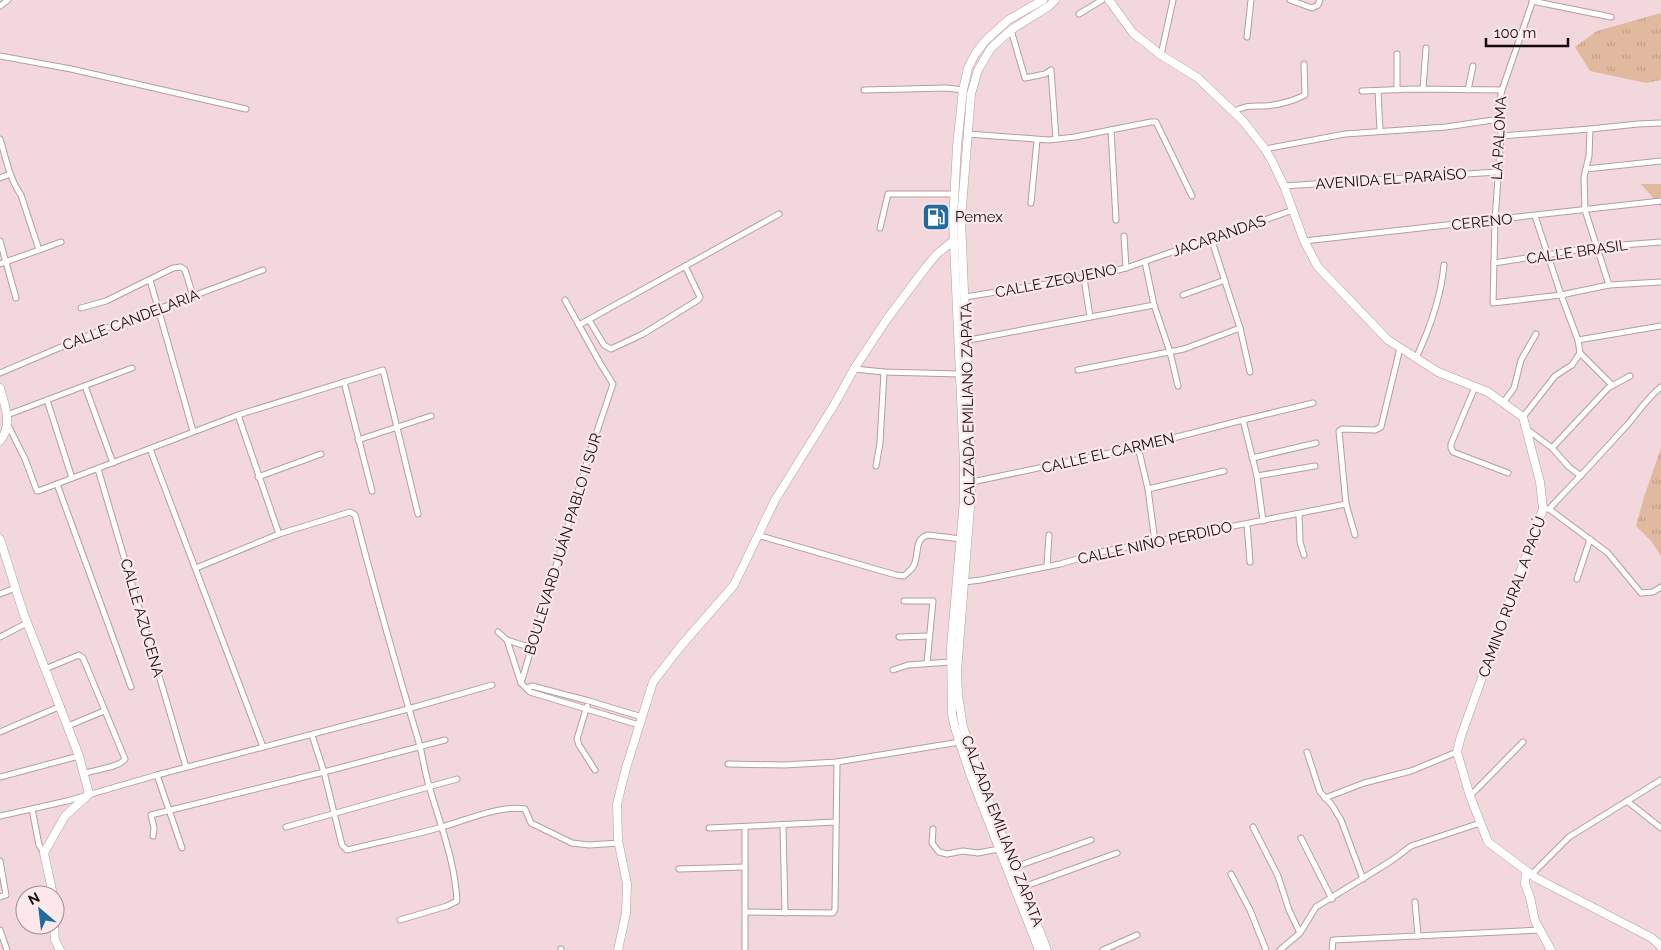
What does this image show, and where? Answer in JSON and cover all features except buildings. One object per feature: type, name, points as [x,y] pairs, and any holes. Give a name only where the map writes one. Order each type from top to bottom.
[{"type":"street","points":[[0,6],[8,0]]},
{"type":"street","name":"CALZADA EMILIANO ZAPATA","points":[[1043,0],[1032,3],[1008,20],[985,41],[975,54],[968,68],[963,90],[954,194],[953,241],[963,342],[972,482],[958,663],[960,712],[963,727],[983,786],[1047,950]]},
{"type":"street","name":"CALZADA EMILIANO ZAPATA","points":[[1039,950],[999,849],[960,742],[952,714],[950,662],[965,482],[960,374],[965,297],[961,220],[971,94],[978,70],[991,48],[1011,30],[1049,6],[1055,0]]},
{"type":"street","points":[[1079,14],[1102,0]]},
{"type":"street","points":[[1109,0],[1133,33],[1161,56],[1198,78],[1243,121],[1265,149],[1284,186],[1304,241],[1318,267],[1388,340],[1438,372],[1488,392],[1523,417],[1555,376],[1572,365],[1580,353]]},
{"type":"street","points":[[1161,56],[1173,0]]},
{"type":"street","points":[[1247,37],[1251,0]]},
{"type":"street","points":[[1290,0],[1312,8],[1318,5],[1320,0]]},
{"type":"street","points":[[1533,1],[1612,17]]},
{"type":"street","name":"LA PALOMA","points":[[1533,1],[1502,90],[1499,104],[1501,136],[1497,172],[1493,303],[1560,295]]},
{"type":"street","points":[[1011,30],[1025,78],[1045,74],[1051,70],[1056,139]]},
{"type":"street","points":[[1424,89],[1426,48]]},
{"type":"street","points":[[1397,54],[1397,90]]},
{"type":"street","points":[[0,56],[71,69],[246,109]]},
{"type":"street","points":[[1233,112],[1248,105],[1269,105],[1305,95],[1304,64]]},
{"type":"street","points":[[1468,90],[1472,66]]},
{"type":"street","points":[[864,90],[947,88],[963,90]]},
{"type":"street","points":[[1362,91],[1424,89],[1502,90]]},
{"type":"street","points":[[1378,91],[1380,131]]},
{"type":"street","points":[[1265,149],[1345,134],[1446,127],[1500,119]]},
{"type":"street","points":[[968,134],[1037,140],[1056,139],[1156,122],[1192,196]]},
{"type":"street","points":[[1501,136],[1661,123]]},
{"type":"street","points":[[1590,129],[1584,177],[1585,210],[1610,285]]},
{"type":"street","points":[[1112,130],[1116,220]]},
{"type":"street","points":[[1031,203],[1037,140]]},
{"type":"street","points":[[0,142],[10,174],[21,195],[39,250]]},
{"type":"street","points":[[1586,169],[1661,161]]},
{"type":"street","name":"AVENIDA EL PARAÍSO","points":[[1284,186],[1497,172]]},
{"type":"street","points":[[0,178],[10,174]]},
{"type":"street","points":[[880,228],[888,194],[954,194]]},
{"type":"street","name":"CERENO","points":[[1304,241],[1661,201]]},
{"type":"street","name":"JACARANDAS","points":[[1145,262],[1293,210]]},
{"type":"street","points":[[579,326],[780,214]]},
{"type":"street","points":[[1535,216],[1560,295],[1578,340],[1580,353],[1612,385]]},
{"type":"street","points":[[1124,236],[1126,268]]},
{"type":"street","points":[[1211,238],[1240,328],[1250,372]]},
{"type":"street","points":[[0,241],[16,298]]},
{"type":"street","points":[[618,950],[626,913],[627,884],[619,843],[617,804],[626,768],[653,682],[680,647],[734,585],[774,500],[834,405],[854,369],[887,319],[926,267],[947,244],[953,241]]},
{"type":"street","points":[[0,264],[61,242]]},
{"type":"street","name":"CALLE BRASIL","points":[[1494,263],[1596,247],[1661,242]]},
{"type":"street","points":[[1145,262],[1154,304],[1170,352],[1178,386]]},
{"type":"street","name":"CALLE ZEQUENO","points":[[965,297],[1084,278],[1145,262]]},
{"type":"street","points":[[1416,358],[1437,308],[1443,283],[1444,265]]},
{"type":"street","points":[[589,320],[604,345],[611,349],[616,348],[698,300],[700,297],[685,266]]},
{"type":"street","points":[[81,308],[106,301],[173,268],[181,267],[185,270],[193,296]]},
{"type":"street","name":"CALLE CANDELARIA","points":[[0,373],[99,331],[263,270]]},
{"type":"street","points":[[1084,278],[1090,317]]},
{"type":"street","points":[[150,280],[193,431]]},
{"type":"street","points":[[1183,295],[1225,280]]},
{"type":"street","points":[[1560,295],[1610,285],[1661,282]]},
{"type":"street","name":"BOULEVARD JUÁN PABLO II SUR","points":[[521,683],[613,384],[565,300]]},
{"type":"street","points":[[963,342],[1154,304]]},
{"type":"street","points":[[1578,340],[1661,326]]},
{"type":"street","points":[[1078,370],[1184,349],[1240,328]]},
{"type":"street","points":[[1503,402],[1514,388],[1521,360],[1536,334]]},
{"type":"street","points":[[1354,535],[1346,504],[1339,431],[1342,429],[1375,430],[1381,427],[1400,348]]},
{"type":"street","points":[[7,415],[132,368]]},
{"type":"street","points":[[854,369],[884,372],[960,374]]},
{"type":"street","points":[[0,388],[8,425],[25,459],[37,490],[98,469],[238,415],[383,370],[418,514]]},
{"type":"street","points":[[876,466],[880,443],[884,372]]},
{"type":"street","points":[[1552,448],[1612,385],[1630,376]]},
{"type":"street","points":[[344,382],[372,492]]},
{"type":"street","points":[[85,386],[113,463]]},
{"type":"street","points":[[1475,387],[1451,448],[1453,452],[1508,473]]},
{"type":"street","points":[[1661,387],[1648,399],[1581,476],[1546,509],[1590,539],[1612,557],[1638,590],[1645,593],[1653,592],[1661,587]]},
{"type":"street","points":[[47,400],[72,478]]},
{"type":"street","name":"CALLE EL CARMEN","points":[[972,482],[1138,447],[1313,403]]},
{"type":"street","points":[[238,415],[279,534]]},
{"type":"street","points":[[358,440],[431,416]]},
{"type":"street","name":"CAMINO RURAL A PACÚ","points":[[1457,752],[1461,736],[1546,509],[1528,430],[1523,417]]},
{"type":"street","points":[[1243,420],[1256,476],[1263,521]]},
{"type":"street","points":[[0,441],[8,425]]},
{"type":"street","points":[[1528,430],[1552,448],[1569,467],[1581,476]]},
{"type":"street","points":[[1252,458],[1316,443]]},
{"type":"street","points":[[1138,447],[1148,489],[1155,542]]},
{"type":"street","points":[[150,449],[263,747]]},
{"type":"street","points":[[258,477],[321,454]]},
{"type":"street","points":[[1256,476],[1315,466]]},
{"type":"street","name":"CALLE AZUCENA","points":[[98,469],[186,767]]},
{"type":"street","points":[[1148,489],[1224,471]]},
{"type":"street","points":[[57,484],[131,687]]},
{"type":"street","name":"CALLE NIÑO PERDIDO","points":[[964,582],[1076,560],[1100,552],[1346,504]]},
{"type":"street","points":[[197,571],[279,534],[350,512],[354,515],[420,747],[456,885],[457,901],[447,906],[400,920]]},
{"type":"street","points":[[1299,514],[1300,542],[1304,555]]},
{"type":"street","points":[[1247,524],[1250,562]]},
{"type":"street","points":[[757,535],[904,576],[914,566],[919,539],[923,536],[961,539]]},
{"type":"street","points":[[1047,566],[1049,535]]},
{"type":"street","points":[[1577,579],[1590,539]]},
{"type":"street","points":[[0,541],[27,622],[80,756],[90,794]]},
{"type":"street","points":[[0,594],[15,588]]},
{"type":"street","points":[[904,601],[933,601],[928,663]]},
{"type":"street","points":[[0,637],[27,622]]},
{"type":"street","points":[[498,632],[507,640],[532,648]]},
{"type":"street","points":[[899,637],[929,636]]},
{"type":"street","points":[[507,640],[521,683],[530,692],[641,721]]},
{"type":"street","points":[[45,669],[79,655],[83,658],[125,759],[122,763],[85,773]]},
{"type":"street","points":[[893,670],[928,663],[950,662]]},
{"type":"street","points":[[0,816],[312,735],[492,685]]},
{"type":"street","points":[[527,688],[532,686],[589,700],[641,721]]},
{"type":"street","points":[[589,700],[577,739],[595,770]]},
{"type":"street","points":[[0,732],[61,706]]},
{"type":"street","points":[[68,726],[104,711]]},
{"type":"street","points":[[312,735],[344,848],[347,850],[442,827],[486,814],[518,808],[525,809],[530,823],[572,843],[589,845],[619,843]]},
{"type":"street","points":[[153,836],[154,828],[151,816],[445,740]]},
{"type":"street","points":[[728,764],[784,765],[837,762],[960,742]]},
{"type":"street","points":[[1470,796],[1523,742]]},
{"type":"street","points":[[1307,752],[1320,792],[1332,805],[1341,820],[1363,879]]},
{"type":"street","points":[[1325,798],[1364,783],[1411,771],[1457,752],[1470,796],[1488,842],[1528,873],[1652,938],[1661,947]]},
{"type":"street","points":[[0,777],[80,756]]},
{"type":"street","points":[[745,912],[833,913],[835,909],[837,762]]},
{"type":"street","points":[[157,775],[182,848]]},
{"type":"street","points":[[286,826],[457,779]]},
{"type":"street","points":[[1551,950],[1535,921],[1525,884],[1528,873],[1569,838],[1661,780]]},
{"type":"street","points":[[44,853],[65,816],[90,794]]},
{"type":"street","points":[[1627,801],[1661,828]]},
{"type":"street","points":[[32,809],[39,845],[44,853],[51,885]]},
{"type":"street","points":[[709,828],[836,822]]},
{"type":"street","points":[[1280,950],[1300,933],[1316,907],[1363,879],[1411,846],[1480,823]]},
{"type":"street","points":[[783,825],[784,913]]},
{"type":"street","points":[[1253,826],[1278,876],[1289,910],[1300,933]]},
{"type":"street","points":[[745,827],[745,950]]},
{"type":"street","points":[[934,829],[932,843],[939,852],[947,854],[963,851],[978,853],[999,849]]},
{"type":"street","points":[[1301,838],[1332,898]]},
{"type":"street","points":[[1015,867],[1090,840]]},
{"type":"street","points":[[1023,887],[1117,853]]},
{"type":"street","points":[[0,861],[6,895],[0,897]]},
{"type":"street","points":[[679,868],[745,866]]},
{"type":"street","points":[[1231,874],[1250,910],[1266,950]]},
{"type":"street","points":[[1415,902],[1418,936]]},
{"type":"street","points":[[0,930],[7,950]]},
{"type":"street","points":[[1332,950],[1333,940],[1541,930]]},
{"type":"street","points":[[1103,950],[1137,934]]},
{"type":"street","points":[[55,935],[60,950]]},
{"type":"green space","points":[[1661,13],[1661,80],[1646,83],[1590,71],[1575,47],[1597,31]]},
{"type":"green space","points":[[1641,184],[1661,184],[1661,207]]},
{"type":"green space","points":[[1661,448],[1661,556],[1651,541],[1636,526]]},
{"type":"place","name":"Pemex","points":[[936,217]]}]
